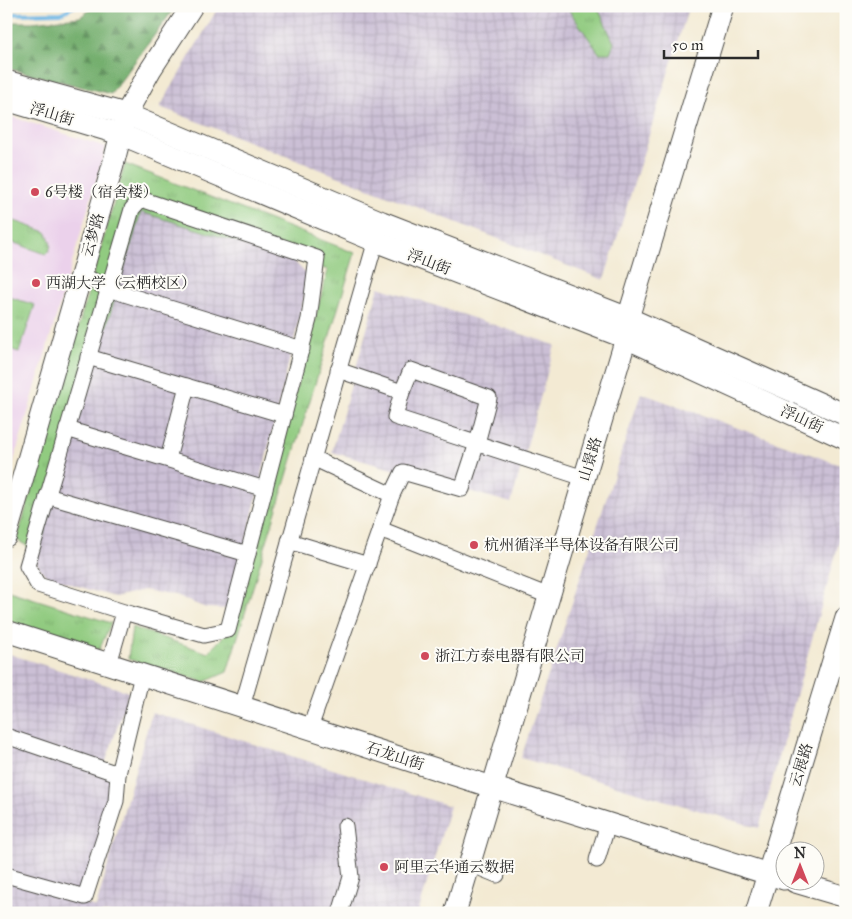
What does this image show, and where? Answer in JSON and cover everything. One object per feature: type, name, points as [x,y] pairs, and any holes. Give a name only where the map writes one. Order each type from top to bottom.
[{"type":"street","name":"云梦路","points":[[6,536],[126,114],[151,69],[192,6]]},
{"type":"street","name":"山景路","points":[[455,913],[723,6]]},
{"type":"street","name":"浮山街","points":[[6,81],[126,114],[378,232]]},
{"type":"street","name":"浮山街","points":[[6,100],[120,134],[627,328],[846,415]]},
{"type":"street","points":[[141,199],[317,258],[309,319],[302,349],[228,630],[204,635],[38,585],[27,566],[108,289],[132,209],[141,199]]},
{"type":"street","points":[[242,707],[378,232]]},
{"type":"street","points":[[82,274],[108,289],[302,349]]},
{"type":"street","name":"浮山街","points":[[627,328],[846,439]]},
{"type":"street","points":[[88,357],[284,416]]},
{"type":"street","points":[[338,370],[402,392]]},
{"type":"street","points":[[310,728],[392,495],[403,472],[462,489],[477,443],[489,398],[410,370],[395,417],[477,443],[584,478]]},
{"type":"street","points":[[168,459],[187,386]]},
{"type":"street","points":[[67,429],[265,489]]},
{"type":"street","points":[[313,458],[392,495]]},
{"type":"street","points":[[47,496],[248,554]]},
{"type":"street","points":[[380,529],[549,596]]},
{"type":"street","points":[[289,541],[368,565]]},
{"type":"street","points":[[110,664],[124,612]]},
{"type":"street","name":"云展路","points":[[785,842],[846,618]]},
{"type":"street","name":"石龙山街","points":[[6,631],[774,875]]},
{"type":"street","points":[[6,875],[85,897],[116,801],[118,774],[142,675]]},
{"type":"street","points":[[6,736],[118,774]]},
{"type":"street","points":[[597,860],[608,824]]},
{"type":"street","points":[[340,913],[351,877],[345,826]]},
{"type":"street","points":[[470,864],[497,875]]},
{"type":"street","name":"云展路","points":[[756,913],[774,880]]},
{"type":"street","points":[[824,891],[846,897]]},
{"type":"shaded area","points":[[219,6],[689,6],[604,280],[160,107]]},
{"type":"shaded area","name":"西湖大学（云栖校区）","points":[[6,115],[106,147],[6,487]]},
{"type":"shaded area","points":[[141,212],[292,259],[309,277],[230,609],[206,608],[176,596],[144,590],[115,597],[44,574],[35,561]]},
{"type":"shaded area","points":[[379,287],[555,345],[511,503],[332,452]]},
{"type":"shaded area","points":[[641,393],[846,467],[846,518],[759,828],[521,758]]},
{"type":"shaded area","points":[[6,653],[129,692],[105,764],[116,801],[85,897],[6,872]]},
{"type":"shaded area","points":[[152,712],[450,806],[418,913],[6,913],[6,881],[96,907]]},
{"type":"green space","points":[[96,6],[176,6],[111,94],[6,68],[6,22],[32,22],[80,17]]},
{"type":"green space","points":[[566,6],[597,6],[614,43],[610,53],[599,53]]},
{"type":"green space","points":[[125,164],[355,253],[227,672],[204,682],[128,659],[132,627],[208,653],[233,626],[328,270],[141,212],[38,553],[17,540]]},
{"type":"green space","points":[[6,218],[46,232],[51,243],[50,249],[46,254],[6,240]]},
{"type":"green space","points":[[6,296],[35,305],[19,352],[6,348]]},
{"type":"green space","points":[[6,590],[111,623],[99,650],[6,620]]},
{"type":"waterway","points":[[6,14],[61,13],[75,6]]},
{"type":"place","name":"6号楼（宿舍楼）","points":[[35,192]]},
{"type":"place","name":"西湖大学（云栖校区）","points":[[36,283]]},
{"type":"place","name":"杭州循泽半导体设备有限公司","points":[[474,545]]},
{"type":"place","name":"浙江方泰电器有限公司","points":[[425,656]]},
{"type":"place","name":"阿里云华通云数据","points":[[384,867]]}]
